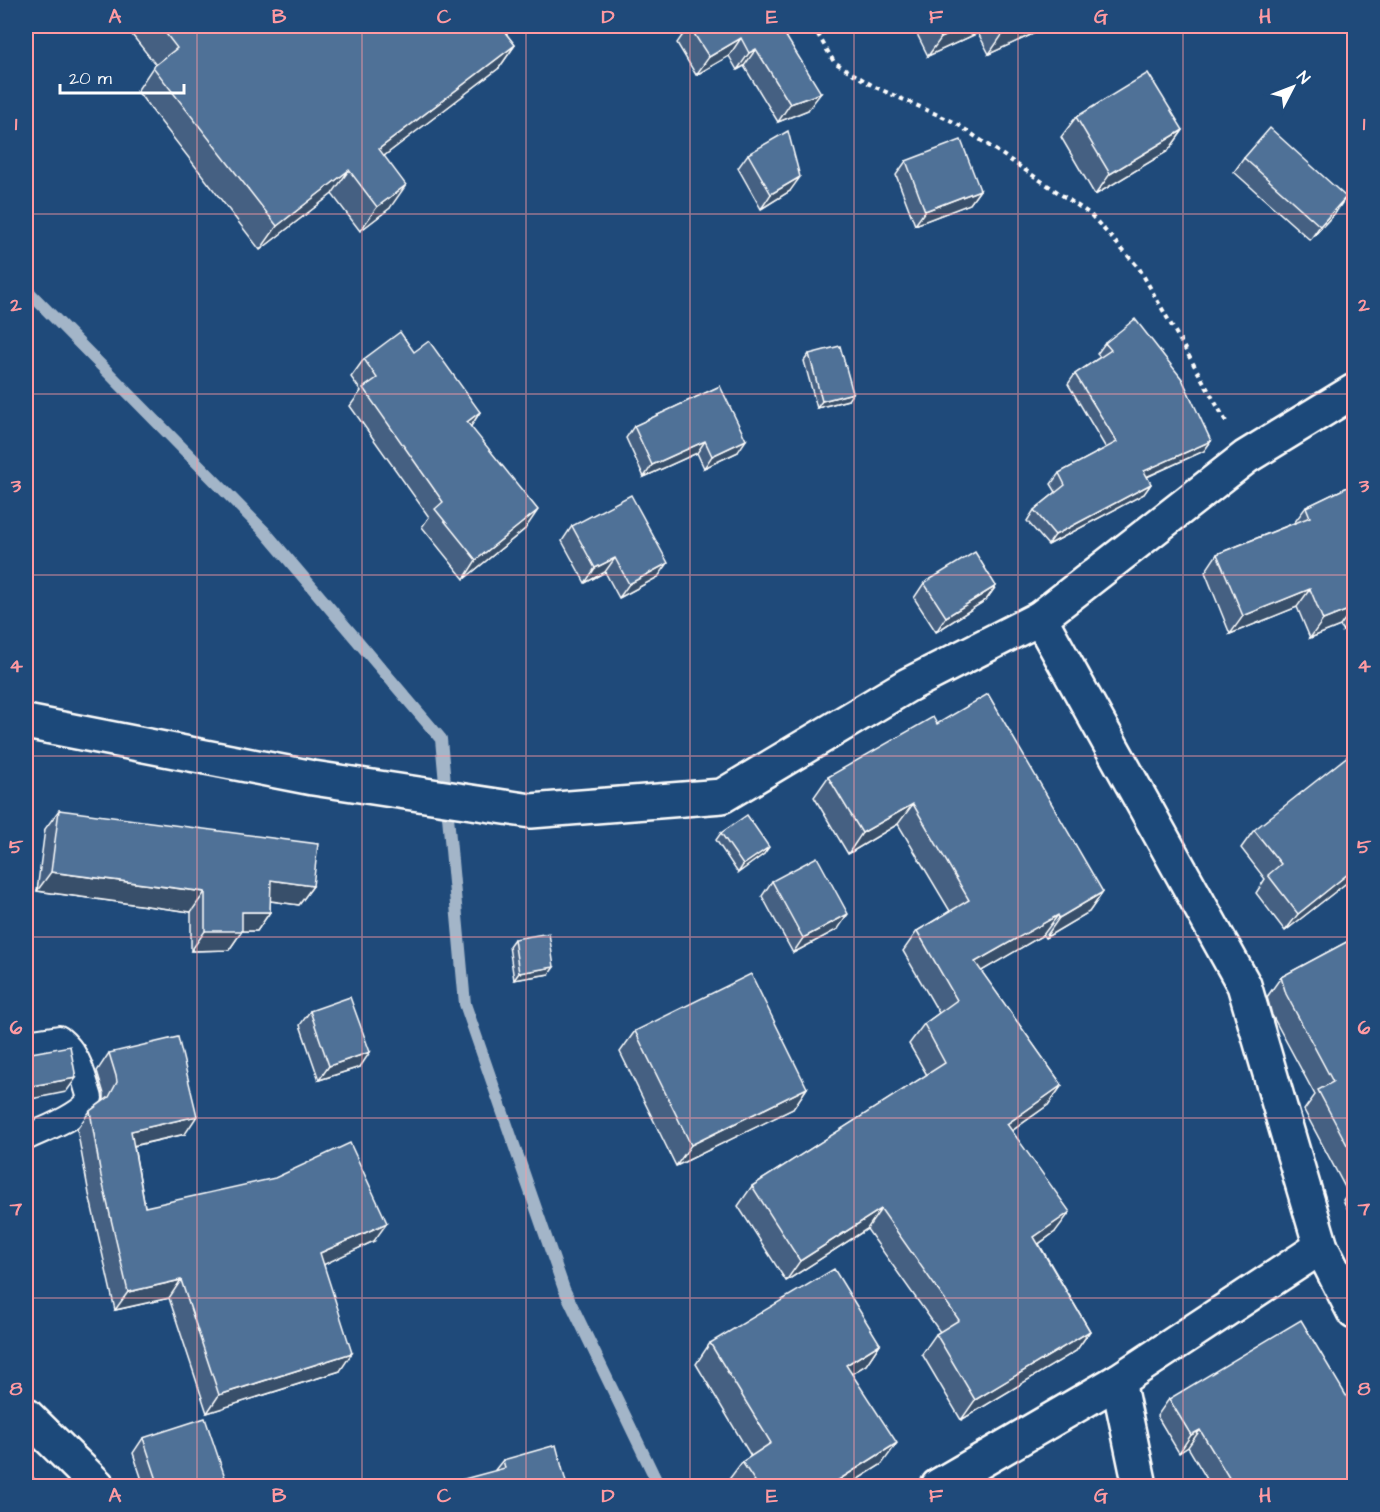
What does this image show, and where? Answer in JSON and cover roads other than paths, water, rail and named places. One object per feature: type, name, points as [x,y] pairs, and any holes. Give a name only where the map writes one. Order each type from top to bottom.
[{"type":"street","points":[[26,722],[313,778],[531,811],[722,796],[908,685],[1040,618],[1246,457],[1354,391]]},
{"type":"street","points":[[1040,618],[1244,986],[1320,1247],[1354,1312]]},
{"type":"street","points":[[938,1486],[1118,1381],[1320,1247]]},
{"type":"street","points":[[1118,1381],[1140,1486]]},
{"type":"street","points":[[26,1415],[98,1486]]},
{"type":"lane","points":[[26,1043],[59,1038],[69,1046],[76,1054],[90,1098],[88,1104],[80,1112],[26,1138]]},
{"type":"waterway","points":[[26,289],[265,532],[441,739],[465,1004],[564,1289],[659,1486]]}]
